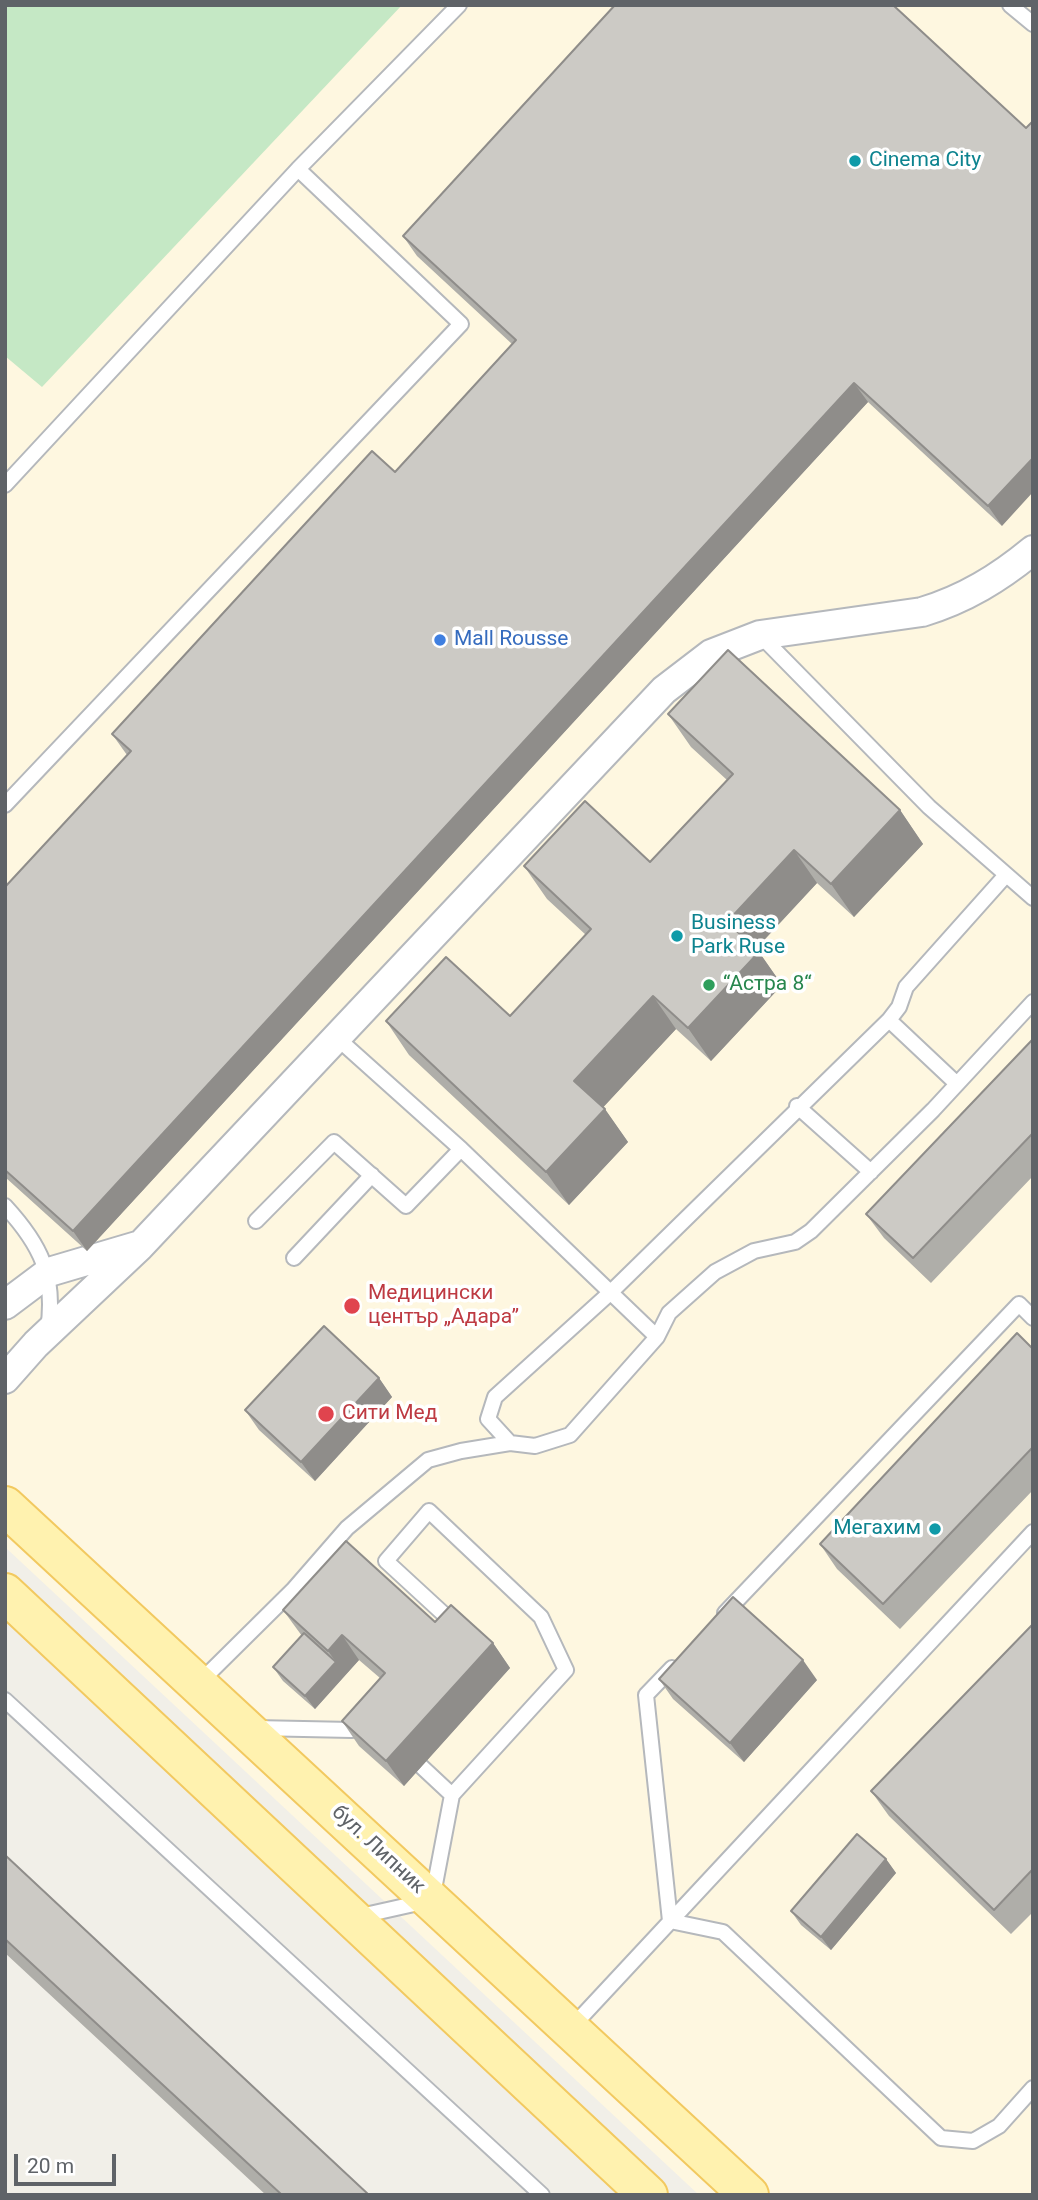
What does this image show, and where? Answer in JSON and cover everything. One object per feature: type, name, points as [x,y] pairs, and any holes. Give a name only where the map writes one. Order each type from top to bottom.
[{"type":"main road","name":"бул. Липник","points":[[5,1506],[749,2195]]},
{"type":"main road","points":[[5,1593],[648,2195]]},
{"type":"street","points":[[5,1379],[36,1344],[140,1246],[664,690],[711,654],[760,635],[934,609],[973,593],[1006,572],[1033,550]]},
{"type":"street","points":[[5,1305],[49,1272],[140,1246]]},
{"type":"lane","points":[[5,485],[298,169],[459,5]]},
{"type":"lane","points":[[1010,5],[1033,24]]},
{"type":"lane","points":[[5,806],[461,324],[298,169]]},
{"type":"lane","points":[[760,635],[929,807],[1033,898]]},
{"type":"lane","points":[[510,1443],[488,1419],[495,1397],[611,1292],[888,1020],[899,1007],[906,987],[1006,875]]},
{"type":"lane","points":[[198,1685],[293,1590],[347,1528],[428,1460],[461,1451],[510,1443],[535,1446],[570,1435],[657,1336],[669,1313],[715,1272],[754,1251],[795,1242],[811,1231],[957,1084],[1033,1002]]},
{"type":"lane","points":[[888,1020],[957,1084]]},
{"type":"lane","points":[[336,1037],[461,1149],[657,1336]]},
{"type":"lane","points":[[797,1107],[871,1172]]},
{"type":"lane","points":[[257,1221],[334,1142],[407,1206],[461,1149]]},
{"type":"lane","points":[[294,1258],[372,1175]]},
{"type":"lane","points":[[5,1206],[26,1228],[49,1272],[49,1329],[36,1344]]},
{"type":"lane","points":[[713,1625],[1018,1304],[1033,1318]]},
{"type":"lane","points":[[351,1918],[432,1900],[452,1795],[566,1670],[541,1617],[429,1511],[386,1561],[449,1619],[432,1638]]},
{"type":"lane","points":[[570,2029],[1033,1531]]},
{"type":"lane","points":[[670,1921],[646,1695],[684,1655]]},
{"type":"lane","points":[[5,1700],[542,2195]]},
{"type":"lane","points":[[245,1728],[352,1730],[371,1715]]},
{"type":"lane","points":[[394,1742],[452,1795]]},
{"type":"lane","points":[[670,1921],[723,1932],[942,2138],[973,2141],[999,2126],[1033,2088]]},
{"type":"shaded area","points":[[5,5],[1033,5],[1033,2195],[699,2195],[5,1547]]},
{"type":"green space","points":[[5,5],[402,5],[42,387],[5,356]]},
{"type":"building","name":"Mall Rousse","points":[[615,5],[893,5],[1026,128],[1033,121],[1033,458],[988,506],[854,383],[73,1231],[5,1170],[5,887],[131,751],[112,734],[372,451],[395,472],[516,340],[403,236]]},
{"type":"building","name":"Business Park Ruse","points":[[728,650],[900,810],[831,884],[794,850],[727,922],[759,952],[688,1028],[653,996],[574,1081],[605,1109],[546,1172],[386,1021],[446,957],[510,1016],[591,929],[524,866],[585,801],[650,862],[733,774],[668,714]]},
{"type":"building","points":[[1033,1039],[1033,1133],[913,1258],[866,1214]]},
{"type":"building","name":"Сити Мед","points":[[324,1326],[379,1378],[301,1462],[245,1410]]},
{"type":"building","name":"Мегахим","points":[[1017,1333],[1033,1349],[1033,1447],[883,1604],[820,1544]]},
{"type":"building","points":[[346,1541],[435,1622],[451,1605],[493,1643],[386,1761],[342,1721],[385,1673],[342,1635],[328,1651],[283,1610]]},
{"type":"building","points":[[733,1597],[803,1660],[730,1743],[659,1679]]},
{"type":"building","points":[[1033,1624],[1033,1869],[994,1910],[871,1791]]},
{"type":"building","points":[[304,1633],[336,1662],[305,1696],[273,1667]]},
{"type":"building","points":[[857,1834],[886,1859],[821,1937],[791,1911]]},
{"type":"building","points":[[5,1855],[369,2195],[282,2195],[5,1939]]},
{"type":"place","name":"Cinema City","points":[[855,161]]},
{"type":"place","name":"Mall Rousse","points":[[440,640]]},
{"type":"place","name":"Business Park Ruse","points":[[677,936]]},
{"type":"place","name":"“Астра 8“","points":[[709,985]]},
{"type":"place","name":"Медицински център „Адара”","points":[[352,1306]]},
{"type":"place","name":"Сити Мед","points":[[326,1414]]},
{"type":"place","name":"Мегахим","points":[[935,1529]]}]
